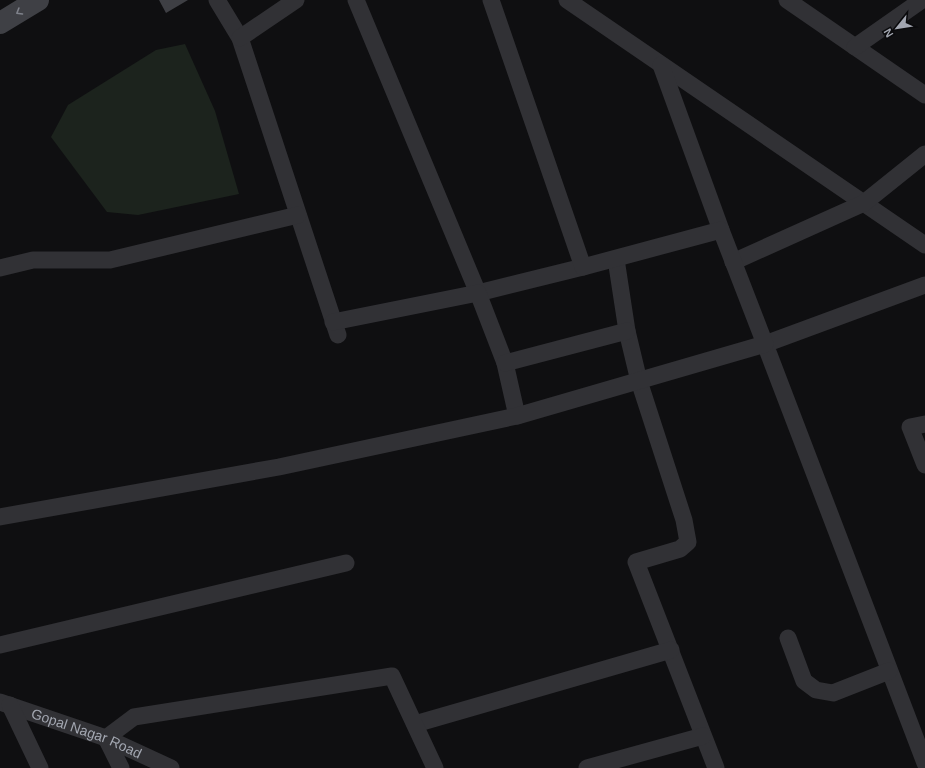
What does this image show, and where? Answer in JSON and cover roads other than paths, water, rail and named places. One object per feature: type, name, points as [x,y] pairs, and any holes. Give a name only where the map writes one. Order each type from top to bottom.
[{"type":"main road","points":[[0,23],[38,0]]},
{"type":"street","points":[[217,0],[240,38],[336,329],[616,259],[721,230]]},
{"type":"street","points":[[240,38],[296,0]]},
{"type":"street","points":[[356,0],[478,293],[505,363],[517,416]]},
{"type":"street","points":[[491,0],[583,267]]},
{"type":"street","points":[[567,0],[925,245]]},
{"type":"street","points":[[787,0],[925,95]]},
{"type":"street","points":[[855,47],[922,0]]},
{"type":"street","points":[[661,65],[733,262],[925,763]]},
{"type":"street","points":[[733,262],[864,203],[925,154]]},
{"type":"street","points":[[0,268],[33,260],[110,260],[298,215]]},
{"type":"street","points":[[616,259],[627,331],[639,381],[684,520],[688,542],[680,548],[636,562],[716,768]]},
{"type":"street","points":[[0,517],[279,467],[517,416],[765,344],[925,285]]},
{"type":"street","points":[[505,363],[627,331]]},
{"type":"street","points":[[925,424],[910,427],[925,465]]},
{"type":"street","points":[[0,645],[346,563]]},
{"type":"street","points":[[788,638],[804,680],[816,690],[833,692],[889,671]]},
{"type":"street","points":[[415,724],[671,650]]},
{"type":"street","points":[[121,768],[106,738],[134,717],[392,676],[435,768]]},
{"type":"street","points":[[5,704],[40,768]]},
{"type":"street","name":"Gopal Nagar Road","points":[[5,704],[106,738],[171,768]]},
{"type":"street","points":[[587,768],[704,736]]}]
